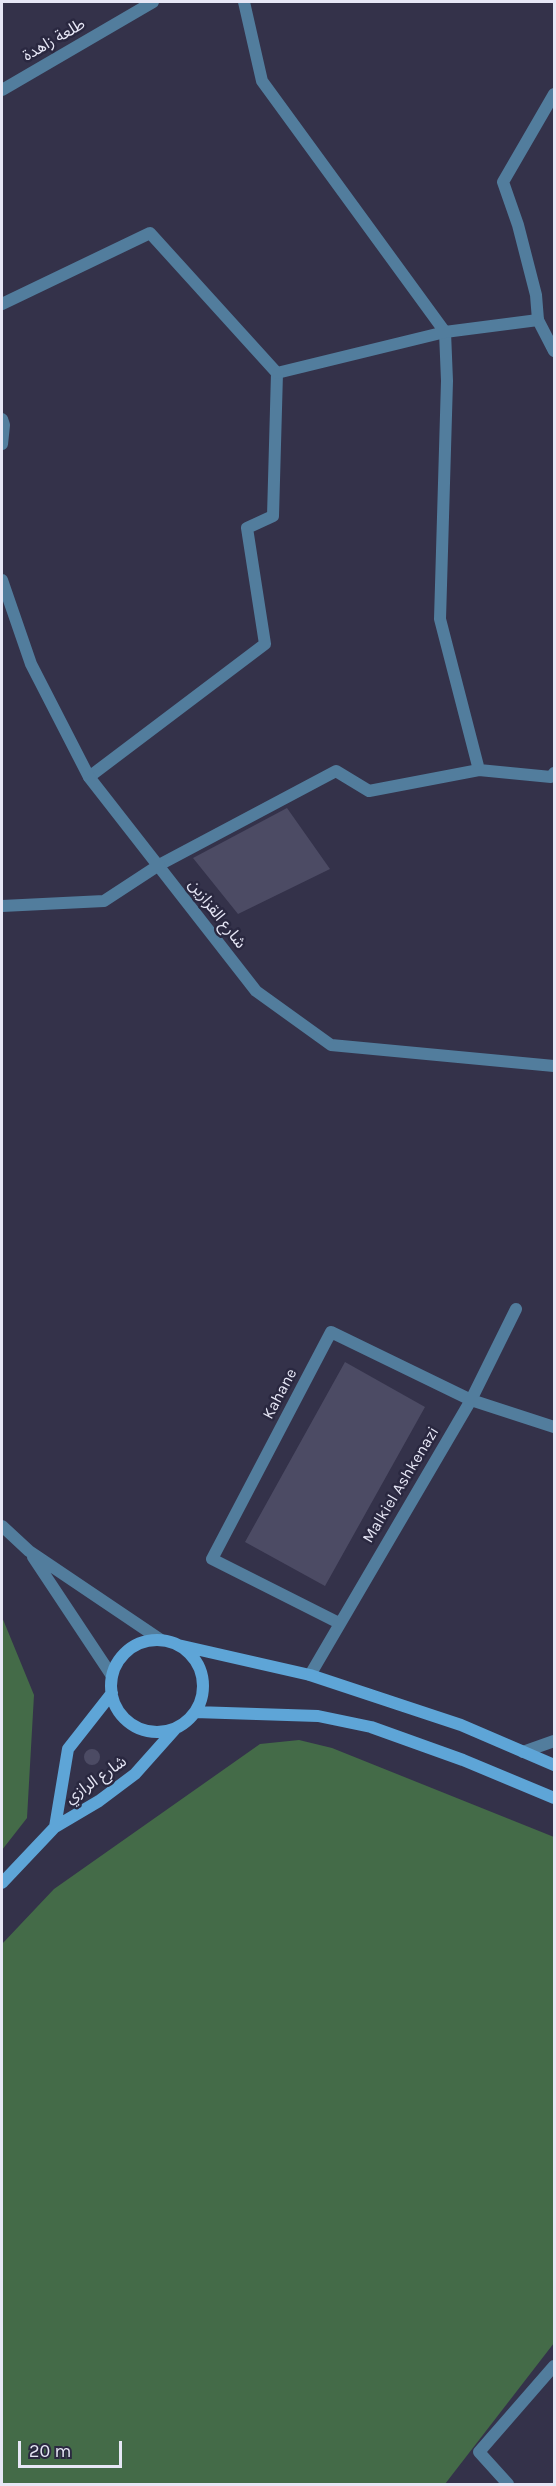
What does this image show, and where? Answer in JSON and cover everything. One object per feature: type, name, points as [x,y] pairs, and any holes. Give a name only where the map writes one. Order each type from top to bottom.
[{"type":"main road","points":[[178,1645],[191,1653],[199,1666],[203,1680],[203,1695],[195,1712],[176,1728],[148,1731],[135,1726],[116,1707],[112,1693],[112,1676],[125,1653],[148,1641],[161,1640],[310,1675],[460,1725],[555,1765]]},
{"type":"main road","name":"شارع الرازي","points":[[55,1827],[68,1749],[112,1693]]},
{"type":"main road","points":[[195,1712],[318,1716],[371,1727],[463,1760],[555,1798]]},
{"type":"main road","name":"شارع الرازي","points":[[2,1883],[55,1827],[99,1802],[135,1774],[176,1728]]},
{"type":"street","name":"طلعة زاهدة","points":[[2,90],[153,2]]},
{"type":"street","points":[[244,2],[262,81],[445,332],[447,381],[440,619],[480,770]]},
{"type":"street","points":[[555,94],[503,182],[518,225],[536,295],[538,320],[555,351]]},
{"type":"street","points":[[2,304],[150,232],[277,373],[273,516],[247,528],[265,645],[89,777]]},
{"type":"street","points":[[277,373],[445,332],[538,320]]},
{"type":"street","points":[[2,419],[4,425],[2,444]]},
{"type":"street","name":"شارع القزازين","points":[[2,580],[31,664],[89,777],[256,991],[331,1045],[555,1066]]},
{"type":"street","points":[[2,906],[104,901],[159,865],[336,771],[369,791],[480,770],[551,777],[555,773]]},
{"type":"street","name":"Malkiel Ashkenazi","points":[[310,1675],[471,1400],[516,1309]]},
{"type":"street","name":"Kahane","points":[[339,1623],[212,1559],[332,1332],[471,1400],[555,1427]]},
{"type":"street","points":[[2,1526],[29,1551],[161,1640]]},
{"type":"street","points":[[29,1551],[112,1676]]},
{"type":"street","points":[[523,1752],[555,1741]]},
{"type":"street","points":[[508,2484],[479,2452],[555,2366]]},
{"type":"green space","points":[[2,1617],[34,1695],[27,1818],[2,1850]]},
{"type":"green space","points":[[299,1740],[332,1748],[554,1837],[554,2343],[445,2484],[2,2484],[2,1944],[54,1889],[260,1744]]},
{"type":"building","points":[[287,808],[330,869],[238,914],[193,858]]},
{"type":"building","points":[[345,1362],[425,1407],[325,1586],[245,1542]]},
{"type":"building","points":[[89,1749],[95,1749],[100,1757],[98,1763],[89,1765],[84,1760],[84,1754]]}]
